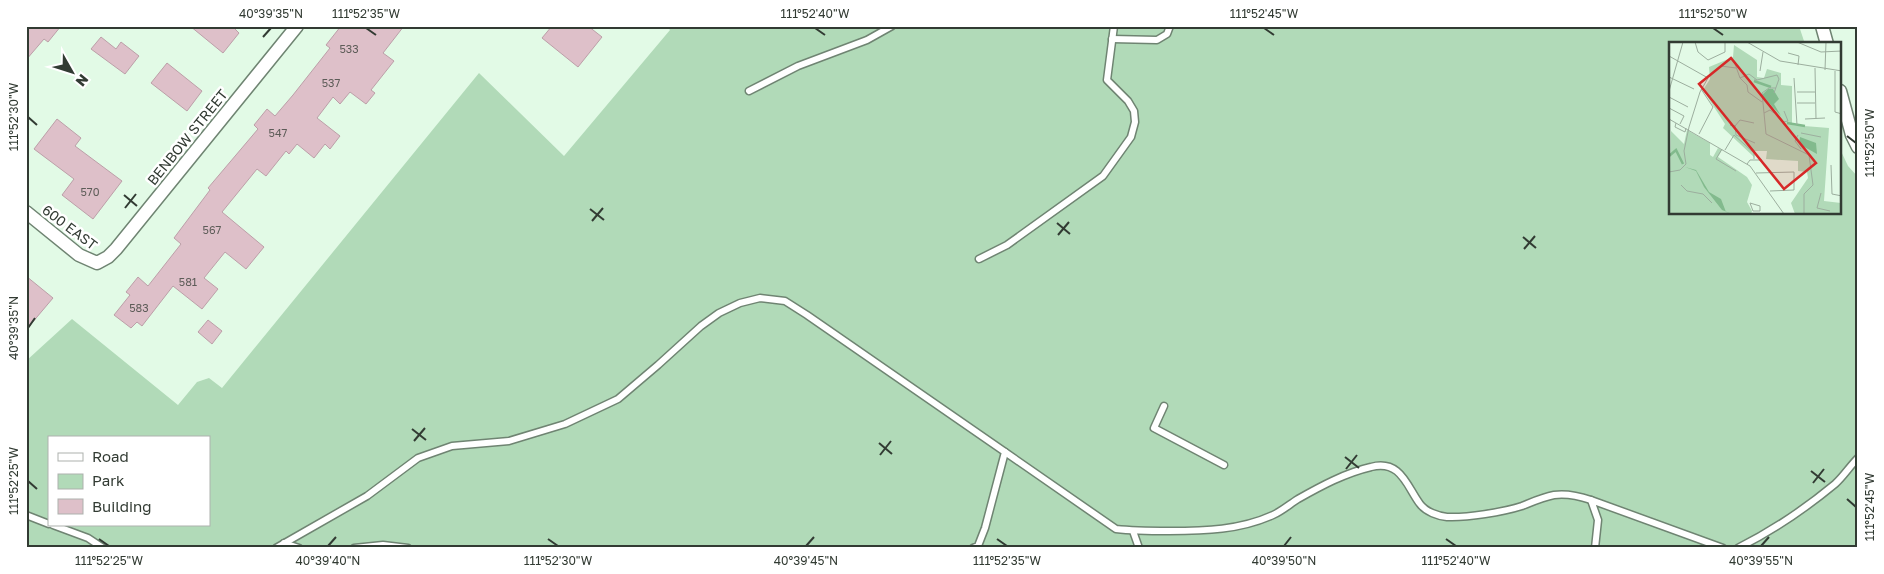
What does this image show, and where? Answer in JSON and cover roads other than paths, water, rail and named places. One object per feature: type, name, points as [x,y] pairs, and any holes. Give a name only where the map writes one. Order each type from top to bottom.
[{"type":"street","name":"BENBOW STREET","points":[[97,263],[108,257],[116,249],[297,26]]},
{"type":"street","points":[[1822,26],[1826,42]]},
{"type":"street","points":[[1842,98],[1852,135],[1858,147]]},
{"type":"street","name":"600 EAST","points":[[26,212],[79,255],[97,263]]},
{"type":"lane","points":[[749,91],[798,66],[867,40],[892,26]]},
{"type":"lane","points":[[979,259],[1007,245],[1103,176],[1131,137],[1135,122],[1134,111],[1128,101],[1106,80],[1114,26]]},
{"type":"lane","points":[[1112,39],[1156,40],[1167,34],[1170,26]]},
{"type":"lane","points":[[276,548],[367,496],[418,458],[452,446],[509,441],[565,424],[618,399],[713,317],[740,303],[760,298],[785,301],[807,315],[1116,529],[1133,531],[1218,530],[1251,524],[1275,514],[1298,499],[1337,479],[1373,466],[1388,467],[1401,474],[1410,485],[1421,506],[1433,514],[1447,517],[1491,512],[1520,506],[1555,495],[1575,495],[1723,548]]},
{"type":"lane","points":[[1164,406],[1154,428],[1224,465]]},
{"type":"lane","points":[[974,548],[978,546],[985,528],[1005,452]]},
{"type":"lane","points":[[1738,548],[1754,540],[1836,483],[1858,458]]},
{"type":"lane","points":[[1591,500],[1598,520],[1595,548]]},
{"type":"lane","points":[[26,515],[48,524]]},
{"type":"lane","points":[[56,526],[88,538],[104,548]]},
{"type":"lane","points":[[1133,531],[1139,548]]},
{"type":"lane","points":[[284,543],[299,548]]},
{"type":"lane","points":[[354,548],[383,545],[408,548]]}]
